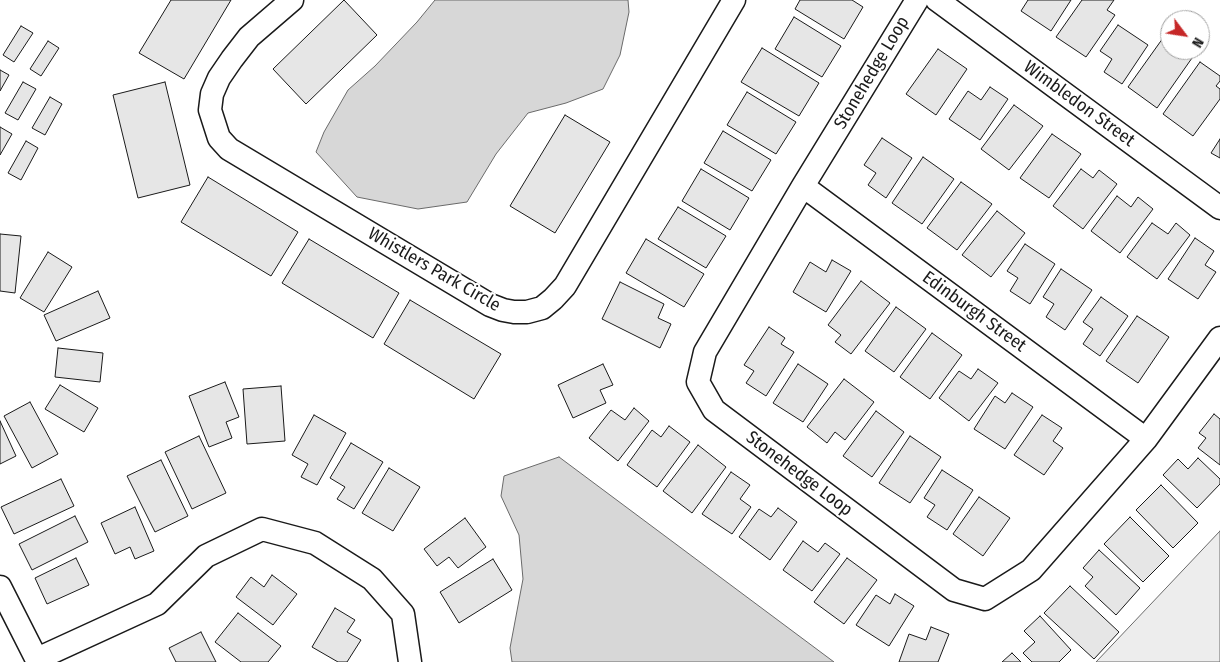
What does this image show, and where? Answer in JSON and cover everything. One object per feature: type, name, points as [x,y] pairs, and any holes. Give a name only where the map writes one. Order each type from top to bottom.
[{"type":"street","name":"Whistlers Park Circle","points":[[292,0],[249,37],[219,78],[212,94],[210,110],[219,138],[229,149],[481,300],[502,310],[514,312],[527,312],[542,308],[565,286],[734,0]]},
{"type":"street","name":"Stonehedge Loop","points":[[917,0],[803,186],[705,352],[698,382],[714,410],[954,590],[985,599],[1032,570],[1146,439],[1220,338]]},
{"type":"street","name":"Wimbledon Street","points":[[938,0],[1220,208]]},
{"type":"street","name":"Edinburgh Street","points":[[803,186],[1146,439]]},
{"type":"street","points":[[0,587],[37,661],[157,604],[206,556],[262,529],[315,543],[372,579],[403,614],[410,662]]},
{"type":"shaded area","points":[[435,0],[628,0],[629,12],[620,55],[603,89],[566,103],[528,113],[496,154],[467,202],[418,209],[357,197],[316,152],[324,132],[348,90],[375,66]]},
{"type":"shaded area","points":[[559,457],[834,662],[512,662],[510,648],[523,579],[519,535],[501,496],[504,476]]},
{"type":"shaded area","points":[[1220,531],[1220,662],[1096,662]]},
{"type":"building","points":[[171,0],[231,0],[184,79],[139,53]]},
{"type":"building","points":[[344,0],[377,35],[306,104],[273,69]]},
{"type":"building","points":[[800,0],[852,0],[863,7],[844,39],[795,9]]},
{"type":"building","points":[[1028,0],[1071,0],[1051,31],[1021,11]]},
{"type":"building","points":[[1082,0],[1114,0],[1107,10],[1115,15],[1086,57],[1056,37]]},
{"type":"building","points":[[794,17],[841,46],[822,77],[775,49]]},
{"type":"building","points":[[1118,25],[1148,45],[1122,84],[1104,72],[1112,59],[1100,51]]},
{"type":"building","points":[[21,26],[33,33],[14,62],[3,55]]},
{"type":"building","points":[[48,41],[59,48],[41,76],[30,69]]},
{"type":"building","points":[[1160,42],[1160,60],[1191,60],[1157,108],[1128,87]]},
{"type":"building","points":[[762,48],[819,83],[799,116],[741,82]]},
{"type":"building","points":[[938,49],[967,69],[936,115],[906,94]]},
{"type":"building","points":[[1200,62],[1220,76],[1220,81],[1216,86],[1220,89],[1220,99],[1193,136],[1163,114]]},
{"type":"building","points":[[0,70],[9,75],[0,91]]},
{"type":"building","points":[[23,82],[36,89],[18,120],[5,113]]},
{"type":"building","points":[[165,82],[190,185],[138,198],[113,95]]},
{"type":"building","points":[[990,87],[1008,99],[980,140],[949,119],[968,91],[981,100]]},
{"type":"building","points":[[747,92],[796,122],[776,154],[727,125]]},
{"type":"building","points":[[50,97],[62,104],[45,135],[32,128]]},
{"type":"building","points":[[1014,105],[1043,126],[1009,170],[981,149]]},
{"type":"building","points":[[565,115],[610,142],[555,233],[510,206]]},
{"type":"building","points":[[0,127],[12,134],[0,155]]},
{"type":"building","points":[[723,131],[771,160],[752,191],[704,163]]},
{"type":"building","points":[[1052,134],[1081,154],[1049,198],[1020,178]]},
{"type":"building","points":[[882,138],[912,158],[886,198],[868,185],[876,173],[864,165]]},
{"type":"building","points":[[1220,139],[1220,158],[1211,153]]},
{"type":"building","points":[[26,141],[38,148],[21,180],[8,173]]},
{"type":"building","points":[[923,157],[954,179],[922,224],[892,203]]},
{"type":"building","points":[[701,169],[749,198],[730,230],[682,201]]},
{"type":"building","points":[[1081,169],[1093,178],[1099,170],[1117,184],[1083,229],[1053,206]]},
{"type":"building","points":[[208,177],[298,232],[271,276],[181,222]]},
{"type":"building","points":[[961,182],[992,204],[957,250],[927,228]]},
{"type":"building","points":[[1117,196],[1131,207],[1138,197],[1153,209],[1120,253],[1091,231]]},
{"type":"building","points":[[678,207],[726,236],[706,268],[658,239]]},
{"type":"building","points":[[997,211],[1025,233],[991,277],[962,255]]},
{"type":"building","points":[[1152,223],[1168,234],[1176,223],[1190,235],[1157,279],[1127,257]]},
{"type":"building","points":[[0,234],[21,236],[15,293],[0,291]]},
{"type":"building","points":[[1195,238],[1214,251],[1205,265],[1216,272],[1198,299],[1168,279]]},
{"type":"building","points":[[309,239],[399,293],[373,338],[282,283]]},
{"type":"building","points":[[646,239],[704,274],[684,307],[626,273]]},
{"type":"building","points":[[1025,244],[1055,264],[1030,304],[1010,291],[1018,278],[1007,271]]},
{"type":"building","points":[[48,252],[72,267],[44,312],[20,298]]},
{"type":"building","points":[[832,260],[851,271],[826,312],[793,292],[810,262],[826,272]]},
{"type":"building","points":[[1061,269],[1092,290],[1065,330],[1046,317],[1054,304],[1043,297]]},
{"type":"building","points":[[861,281],[890,303],[851,354],[835,342],[841,335],[828,325]]},
{"type":"building","points":[[620,282],[664,304],[658,318],[671,324],[660,348],[602,319]]},
{"type":"building","points":[[98,291],[110,318],[56,341],[44,315]]},
{"type":"building","points":[[1101,297],[1128,316],[1100,356],[1083,344],[1093,329],[1083,322]]},
{"type":"building","points":[[410,300],[501,354],[474,399],[384,344]]},
{"type":"building","points":[[896,307],[926,329],[894,372],[865,351]]},
{"type":"building","points":[[1137,316],[1169,337],[1138,383],[1106,361]]},
{"type":"building","points":[[769,327],[785,338],[781,344],[794,352],[766,396],[746,383],[754,371],[744,365]]},
{"type":"building","points":[[932,333],[962,355],[930,399],[900,377]]},
{"type":"building","points":[[58,348],[103,353],[100,382],[55,377]]},
{"type":"building","points":[[603,364],[613,385],[600,390],[606,403],[573,418],[558,385]]},
{"type":"building","points":[[798,364],[828,384],[803,422],[773,403]]},
{"type":"building","points":[[978,369],[998,383],[969,421],[939,398],[959,371],[971,379]]},
{"type":"building","points":[[844,379],[874,402],[845,440],[835,432],[827,443],[807,427]]},
{"type":"building","points":[[225,382],[239,417],[226,422],[232,438],[209,447],[189,396]]},
{"type":"building","points":[[60,385],[98,408],[84,432],[45,409]]},
{"type":"building","points":[[281,386],[285,441],[247,444],[243,389]]},
{"type":"building","points":[[1012,393],[1033,407],[1005,449],[974,429],[995,396],[1005,403]]},
{"type":"building","points":[[30,402],[58,454],[32,468],[4,416]]},
{"type":"building","points":[[634,408],[649,421],[618,461],[589,438],[611,410],[625,420]]},
{"type":"building","points":[[876,411],[904,432],[872,477],[843,456]]},
{"type":"building","points":[[1214,414],[1220,419],[1220,465],[1198,448],[1206,438],[1199,433]]},
{"type":"building","points":[[314,415],[346,433],[317,485],[301,477],[308,464],[292,455]]},
{"type":"building","points":[[1042,415],[1062,428],[1053,441],[1063,448],[1044,475],[1014,455]]},
{"type":"building","points":[[0,421],[16,456],[0,464]]},
{"type":"building","points":[[669,426],[690,442],[657,487],[627,465],[652,430],[661,437]]},
{"type":"building","points":[[199,436],[226,493],[192,509],[165,452]]},
{"type":"building","points":[[910,436],[941,457],[910,503],[879,483]]},
{"type":"building","points":[[351,443],[383,462],[354,509],[337,499],[345,487],[330,478]]},
{"type":"building","points":[[698,445],[726,467],[692,513],[663,491]]},
{"type":"building","points":[[1198,458],[1220,479],[1220,484],[1197,508],[1163,475],[1178,459],[1188,469]]},
{"type":"building","points":[[161,460],[188,516],[155,532],[127,476]]},
{"type":"building","points":[[389,468],[420,487],[393,531],[362,513]]},
{"type":"building","points":[[942,470],[973,490],[947,530],[927,517],[935,505],[924,498]]},
{"type":"building","points":[[731,472],[750,485],[740,499],[751,507],[732,534],[702,514]]},
{"type":"building","points":[[61,479],[74,506],[14,534],[1,507]]},
{"type":"building","points":[[1161,485],[1198,523],[1173,548],[1136,510]]},
{"type":"building","points":[[979,497],[1010,518],[983,556],[953,534]]},
{"type":"building","points":[[135,507],[154,551],[135,559],[130,547],[115,554],[101,523]]},
{"type":"building","points":[[778,508],[797,522],[770,560],[739,537],[759,509],[771,517]]},
{"type":"building","points":[[75,516],[88,542],[32,570],[19,544]]},
{"type":"building","points":[[1130,517],[1169,556],[1143,582],[1104,544]]},
{"type":"building","points":[[465,518],[486,547],[458,568],[449,557],[437,566],[424,549]]},
{"type":"building","points":[[803,541],[818,552],[825,543],[840,554],[812,591],[783,570]]},
{"type":"building","points":[[1099,550],[1140,588],[1116,615],[1085,586],[1093,577],[1083,568]]},
{"type":"building","points":[[76,558],[89,585],[47,604],[35,578]]},
{"type":"building","points":[[847,558],[877,580],[844,624],[814,602]]},
{"type":"building","points":[[493,559],[512,590],[459,623],[440,592]]},
{"type":"building","points":[[272,575],[297,594],[273,625],[236,597],[251,577],[264,587]]},
{"type":"building","points":[[1070,586],[1119,632],[1094,659],[1044,613]]},
{"type":"building","points":[[895,594],[914,606],[889,646],[856,625],[876,595],[890,604]]},
{"type":"building","points":[[335,608],[355,620],[347,632],[361,640],[347,662],[338,662],[312,647]]},
{"type":"building","points":[[238,613],[281,646],[268,662],[241,662],[215,642]]},
{"type":"building","points":[[1040,616],[1071,650],[1059,662],[1032,662],[1023,653],[1035,642],[1024,631]]},
{"type":"building","points":[[931,627],[949,634],[938,662],[899,662],[909,634],[926,640]]},
{"type":"building","points":[[201,632],[216,662],[176,662],[169,648]]},
{"type":"building","points":[[1012,653],[1021,662],[1002,662]]}]
